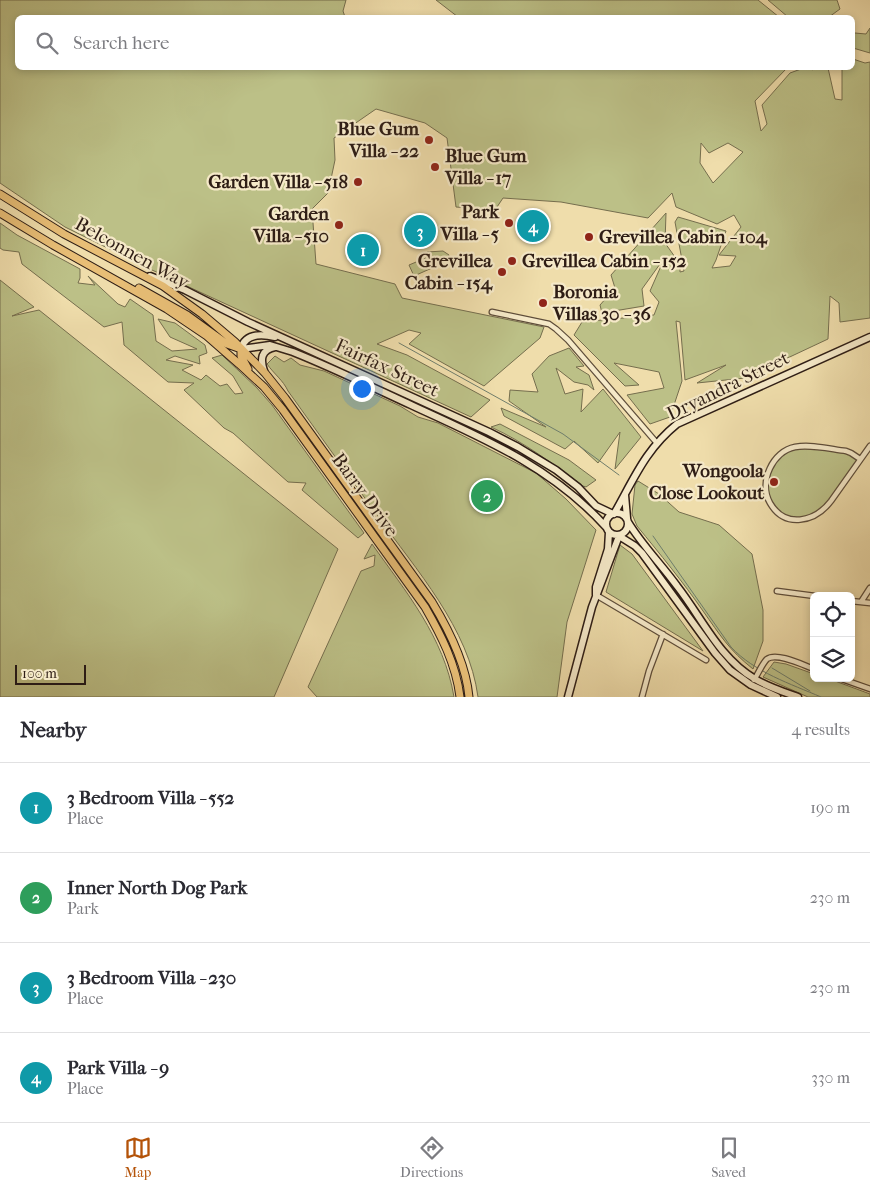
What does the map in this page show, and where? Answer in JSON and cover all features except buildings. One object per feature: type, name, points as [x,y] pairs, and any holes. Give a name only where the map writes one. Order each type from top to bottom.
[{"type":"main road","name":"Belconnen Way","points":[[0,194],[64,234],[163,286],[214,324],[241,349]]},
{"type":"main road","name":"Belconnen Way","points":[[0,213],[167,309],[207,336]]},
{"type":"main road","points":[[82,261],[154,295],[227,344],[241,349]]},
{"type":"main road","name":"Fairfax Street","points":[[135,270],[185,290],[490,432],[518,447],[570,480],[596,506],[613,514]]},
{"type":"main road","points":[[264,388],[243,361],[240,354],[246,340],[258,334],[291,341]]},
{"type":"main road","name":"Barry Drive","points":[[207,336],[264,388],[290,418],[424,607],[440,632],[451,660],[460,697]]},
{"type":"main road","name":"Dryandra Street","points":[[613,514],[643,460],[656,442],[677,424],[870,337]]},
{"type":"main road","name":"Fairfax Street","points":[[241,349],[263,346],[279,347],[302,355],[475,434],[521,458],[564,487],[597,516],[607,529]]},
{"type":"main road","points":[[265,373],[262,354],[268,349],[279,347]]},
{"type":"main road","name":"Barry Drive","points":[[241,349],[265,373],[432,602],[454,643],[469,697]]},
{"type":"main road","points":[[596,595],[601,588],[619,536],[627,531],[625,494]]},
{"type":"main road","points":[[568,697],[596,595],[596,587],[608,549],[607,520],[613,514],[620,514],[627,520],[636,536],[690,603],[720,648],[736,664],[777,697]]},
{"type":"main road","points":[[607,529],[613,535],[619,536],[635,546],[642,553],[715,653],[730,670],[798,697]]},
{"type":"street","points":[[492,312],[549,324],[556,329],[568,340],[656,442]]},
{"type":"street","points":[[860,459],[851,452],[846,451],[802,446],[789,449],[778,456],[770,467],[766,486],[769,502],[780,514],[788,518],[801,520],[813,517],[827,506],[870,446]]},
{"type":"street","points":[[861,602],[870,588]]},
{"type":"street","points":[[777,591],[810,595]]},
{"type":"street","points":[[596,595],[706,660]]},
{"type":"street","points":[[855,601],[870,603]]},
{"type":"street","points":[[642,697],[662,634]]},
{"type":"street","points":[[755,679],[767,660],[774,657],[787,659],[810,668]]},
{"type":"street","points":[[851,682],[870,689]]},
{"type":"green space","points":[[0,0],[346,0],[343,11],[344,15],[15,15],[15,70],[785,70],[755,101],[761,131],[767,124],[762,105],[790,73],[798,70],[828,70],[835,99],[842,100],[842,70],[855,70],[855,60],[865,63],[870,62],[870,318],[840,322],[839,303],[830,296],[828,339],[745,378],[697,383],[726,365],[685,380],[680,322],[676,321],[682,381],[670,417],[650,424],[627,395],[664,388],[659,372],[614,363],[639,385],[625,386],[574,335],[582,322],[654,315],[659,302],[650,291],[665,257],[642,289],[644,306],[602,313],[600,305],[615,288],[611,275],[666,213],[665,243],[680,264],[680,272],[684,271],[675,222],[678,217],[726,231],[712,268],[730,266],[736,256],[719,255],[741,227],[734,215],[717,224],[676,207],[672,193],[648,218],[561,202],[503,198],[495,210],[456,207],[447,138],[425,123],[376,109],[334,138],[335,160],[328,193],[312,209],[316,264],[395,284],[402,298],[544,327],[540,338],[484,386],[409,344],[421,333],[409,330],[377,344],[407,355],[490,400],[471,417],[152,270],[65,227],[0,183]],"holes":[[[701,143],[709,153],[728,143],[743,152],[713,183],[700,163]]]},
{"type":"green space","points":[[436,0],[758,0],[777,15],[455,15]]},
{"type":"green space","points":[[768,0],[837,0],[840,9],[832,15],[786,15]]},
{"type":"green space","points":[[870,28],[870,53],[855,49],[855,33],[866,34]]},
{"type":"green space","points":[[0,223],[17,235],[80,269],[78,283],[95,285],[88,276],[118,304],[125,307],[130,299],[153,315],[156,341],[172,351],[197,349],[170,337],[158,319],[175,323],[205,345],[207,353],[199,356],[200,364],[175,356],[166,360],[193,365],[182,370],[201,380],[206,375],[220,386],[227,384],[235,394],[243,393],[233,376],[212,358],[222,355],[272,405],[364,533],[358,538],[302,490],[306,483],[288,482],[233,433],[224,428],[184,390],[194,383],[168,382],[124,345],[122,322],[104,327],[22,264],[19,252],[0,248]]},
{"type":"green space","points":[[443,251],[449,255],[447,260],[441,265],[435,262],[427,252]]},
{"type":"green space","points":[[428,257],[432,268],[414,276],[409,265]]},
{"type":"green space","points":[[0,280],[34,307],[12,316],[39,310],[338,549],[274,697],[0,697]]},
{"type":"green space","points":[[569,348],[584,366],[576,367],[589,375],[594,390],[588,385],[574,382],[556,368],[565,394],[583,389],[581,412],[603,389],[641,437],[615,469],[620,432],[598,463],[574,441],[565,449],[504,416],[501,408],[546,427],[509,401],[510,390],[538,392],[532,374],[549,356]]},
{"type":"green space","points":[[275,356],[284,362],[291,358],[300,365],[324,371],[400,406],[418,417],[438,423],[536,473],[566,499],[596,530],[567,622],[557,697],[478,697],[473,672],[464,647],[439,601],[284,384],[267,364]]},
{"type":"green space","points":[[500,424],[569,460],[596,480],[586,487],[583,486],[527,446],[491,427]]},
{"type":"green space","points":[[795,447],[846,451],[860,459],[824,509],[801,520],[781,514],[767,495],[766,486],[774,461]]},
{"type":"green space","points":[[638,481],[659,494],[679,512],[719,525],[752,554],[763,610],[763,641],[753,669],[725,642],[637,526],[632,514],[635,485]]},
{"type":"green space","points":[[372,544],[433,635],[449,675],[454,697],[317,697],[308,687],[361,571],[374,566],[375,555],[364,559]]},
{"type":"green space","points":[[620,545],[632,554],[703,651],[606,592]]},
{"type":"green space","points":[[774,662],[786,664],[810,673],[810,682],[838,682],[870,694],[870,697],[808,697],[763,677]]},
{"type":"waterway","points":[[399,343],[563,434],[619,475]]},
{"type":"waterway","points":[[653,536],[731,647],[740,656],[785,682],[821,697]]},
{"type":"waterway","points":[[772,668],[810,691]]},
{"type":"place","name":"Blue Gum Villa - 22","points":[[429,140]]},
{"type":"place","name":"Blue Gum Villa - 17","points":[[435,167]]},
{"type":"place","name":"Garden Villa - 518","points":[[358,182]]},
{"type":"place","name":"Park Villa - 5","points":[[509,223]]},
{"type":"place","name":"Garden Villa - 510","points":[[339,225]]},
{"type":"place","name":"Park Villa - 9","points":[[533,226]]},
{"type":"place","name":"3 Bedroom Villa - 230","points":[[420,231]]},
{"type":"place","name":"Grevillea Cabin - 104","points":[[589,237]]},
{"type":"place","name":"3 Bedroom Villa - 552","points":[[363,250]]},
{"type":"place","name":"Grevillea Cabin - 152","points":[[512,261]]},
{"type":"place","name":"Grevillea Cabin - 154","points":[[502,272]]},
{"type":"place","name":"Boronia Villas 30 - 36","points":[[543,303]]},
{"type":"place","name":"Wongoola Close Lookout","points":[[774,482]]},
{"type":"place","name":"Inner North Dog Park","points":[[487,496]]}]
